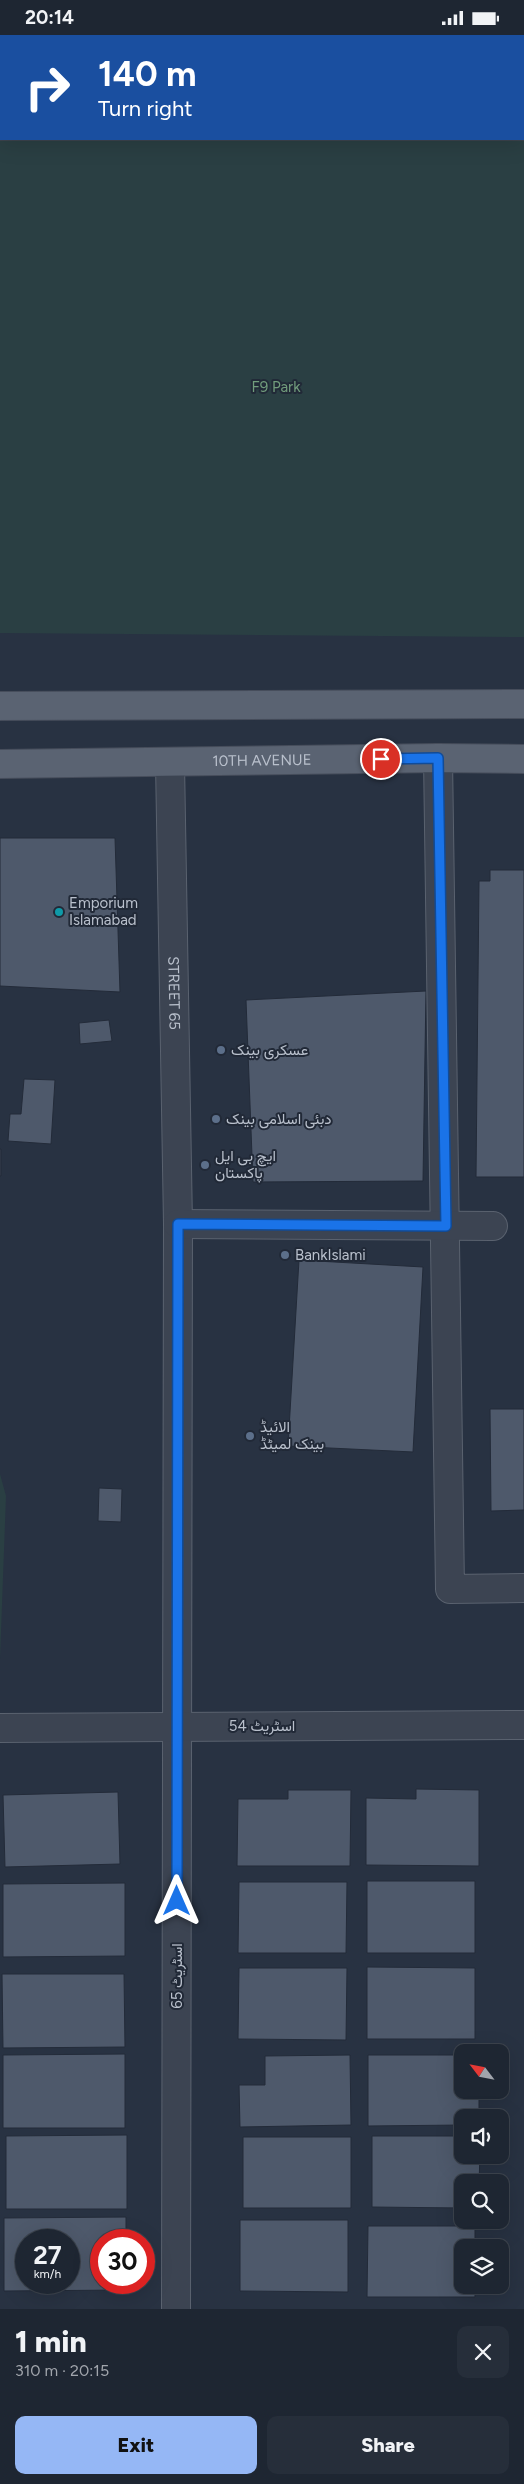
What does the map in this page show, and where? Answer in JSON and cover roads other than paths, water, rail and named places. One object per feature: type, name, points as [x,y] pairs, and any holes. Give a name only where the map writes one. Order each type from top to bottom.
[{"type":"main road","points":[[0,706],[524,704]]},
{"type":"main road","name":"10TH AVENUE","points":[[0,764],[438,758],[524,759]]},
{"type":"street","points":[[438,758],[450,1589],[524,1588]]},
{"type":"street","name":"STREET 65","points":[[170,763],[178,1224]]},
{"type":"street","points":[[178,1224],[493,1226]]},
{"type":"street","name":"اسٹریٹ 65","points":[[176,2309],[178,1224]]},
{"type":"street","name":"اسٹریٹ 54","points":[[0,1728],[524,1725]]},
{"type":"place","name":"Emporium Islamabad","points":[[59,912]]},
{"type":"place","name":"عسکری بینک","points":[[221,1050]]},
{"type":"place","name":"دبئی اسلامی بینک","points":[[216,1119]]},
{"type":"place","name":"ایچ بی ایل پاکستان","points":[[205,1165]]},
{"type":"place","name":"BankIslami","points":[[285,1255]]},
{"type":"place","name":"الائیڈ بینک لمیٹڈ","points":[[250,1436]]},
{"type":"park label","name":"F9 Park","points":[[276,387]]}]
